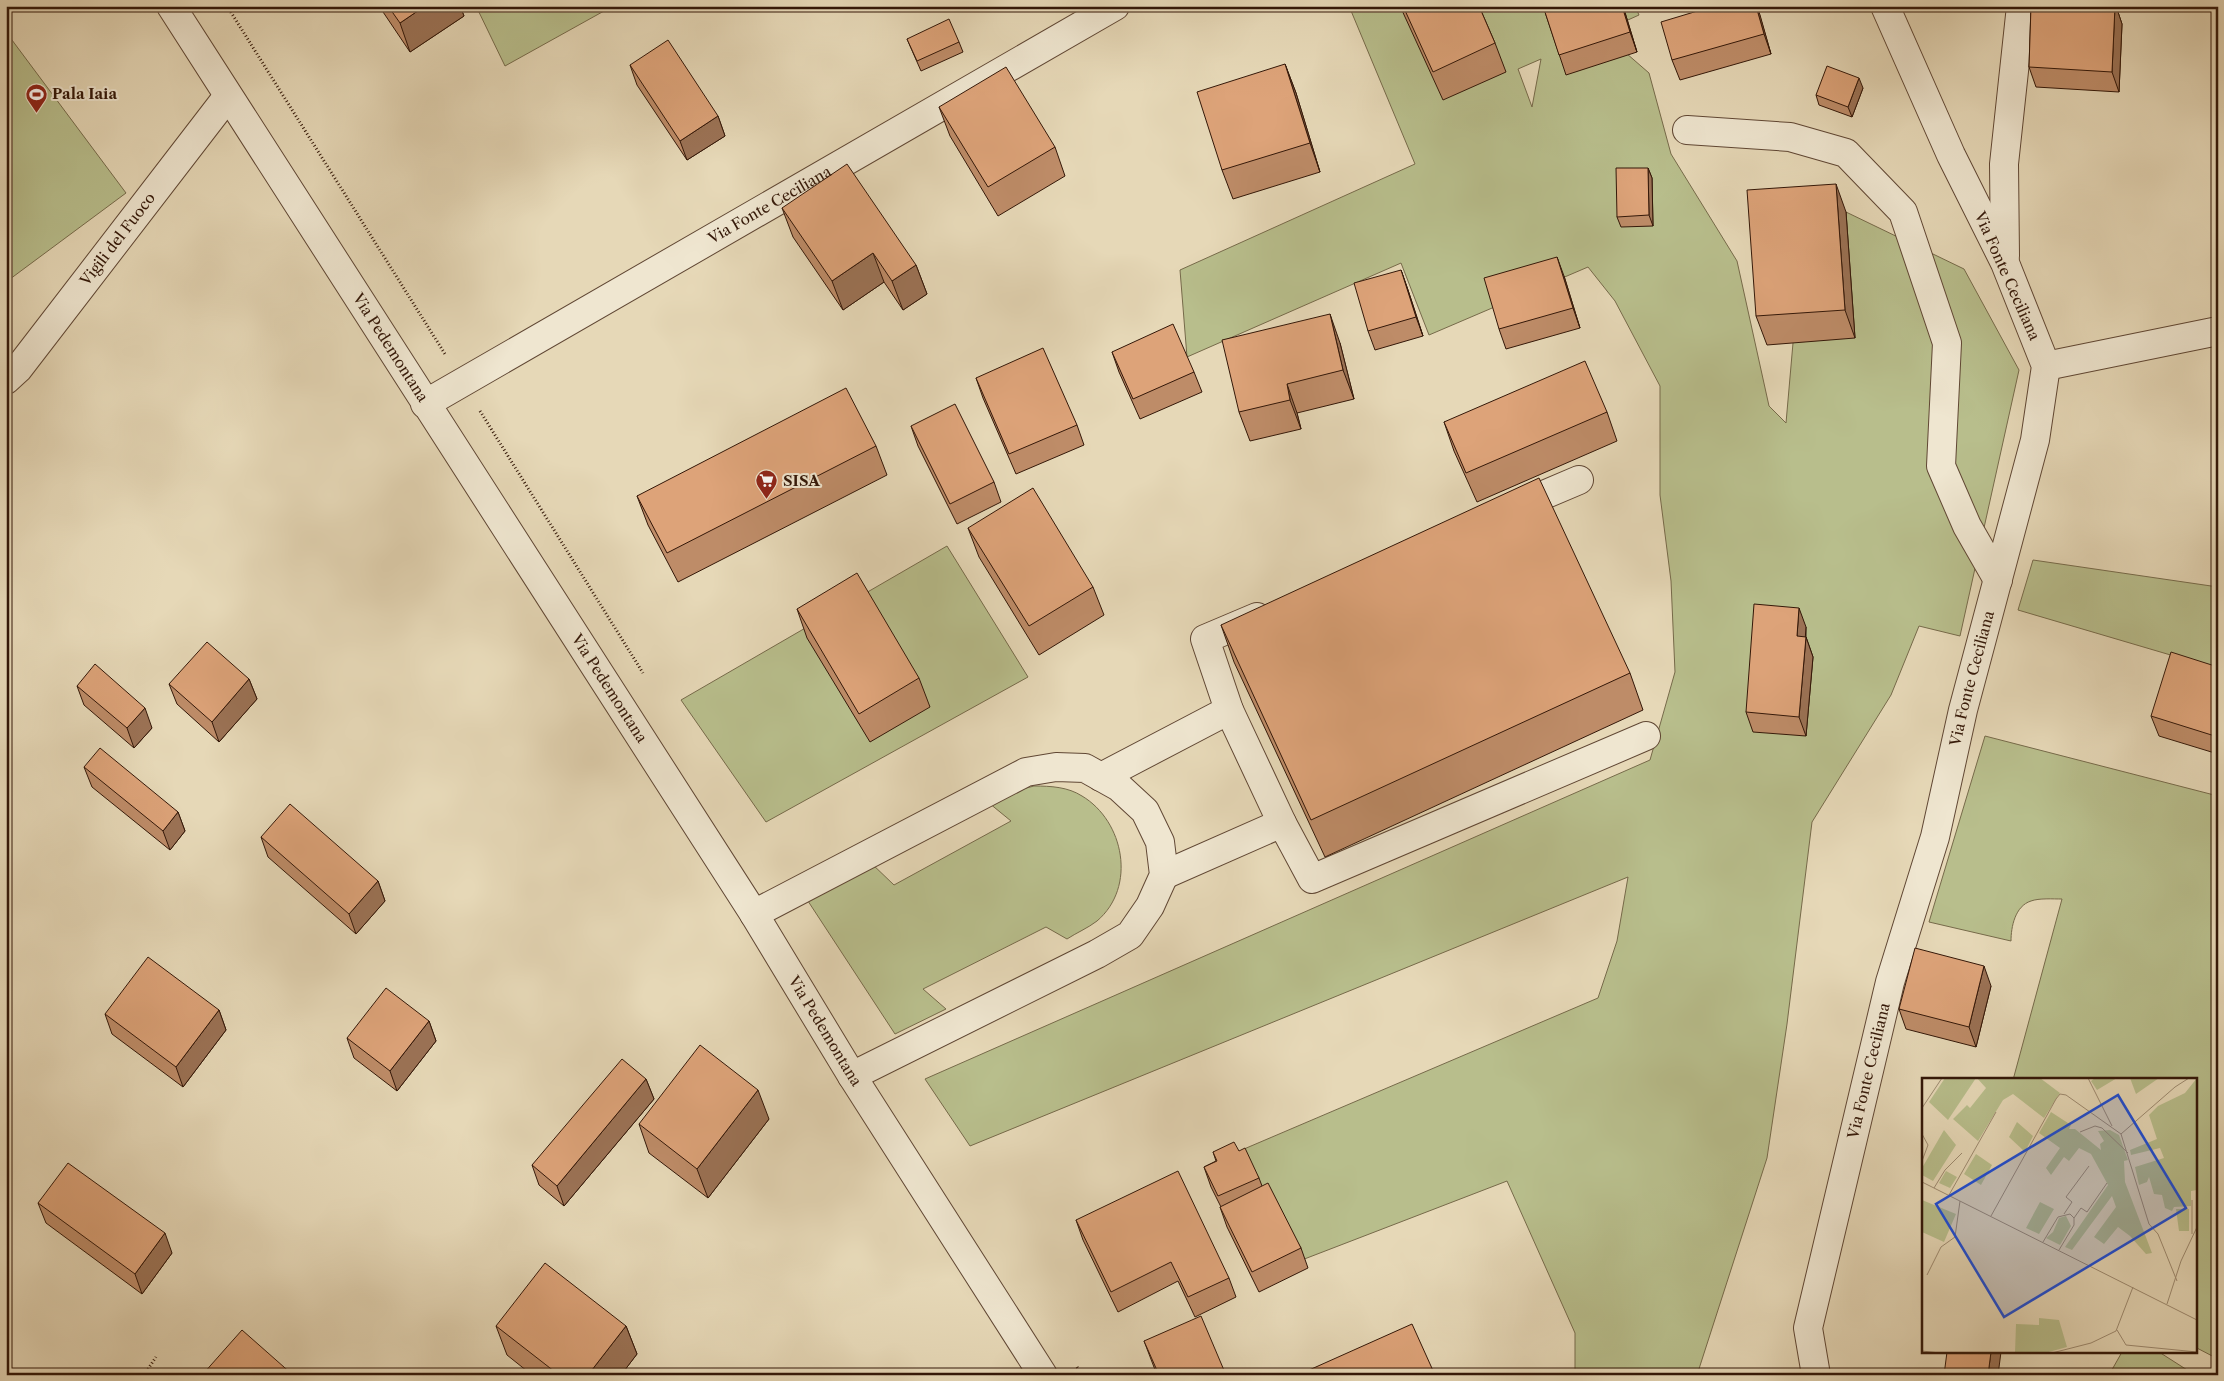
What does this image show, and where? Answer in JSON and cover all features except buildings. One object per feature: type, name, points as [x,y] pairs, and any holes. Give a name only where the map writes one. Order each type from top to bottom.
[{"type":"street","name":"Via Pedemontana","points":[[171,6],[754,914],[852,1076],[1043,1375]]},
{"type":"street","name":"Via Fonte Ceciliana","points":[[425,404],[1115,6]]},
{"type":"street","name":"Via Fonte Ceciliana","points":[[1816,1375],[1808,1328],[1890,982],[1936,836],[1963,710],[2035,440],[2046,366],[2005,263],[1951,155],[1885,6]]},
{"type":"street","points":[[2005,263],[2004,164],[2021,6]]},
{"type":"street","name":"Vigili del Fuoco","points":[[6,380],[18,369],[228,96]]},
{"type":"street","points":[[1687,130],[1790,137],[1846,153],[1903,212],[1947,343],[1942,466],[1967,526],[1998,580]]},
{"type":"street","points":[[2046,366],[2218,331]]},
{"type":"street","points":[[1488,519],[1579,480]]},
{"type":"street","points":[[1278,608],[1205,639],[1229,710],[1282,823],[1312,880],[1646,736]]},
{"type":"street","points":[[1102,777],[1229,710]]},
{"type":"street","points":[[754,914],[1026,772],[1056,767],[1085,768],[1119,787],[1145,811],[1160,842],[1164,875],[1150,906],[1130,935],[1097,954],[852,1076]]},
{"type":"street","points":[[1164,875],[1282,823]]},
{"type":"path","points":[[144,1375],[156,1357]]},
{"type":"green space","points":[[476,6],[613,6],[505,66]]},
{"type":"green space","points":[[1349,6],[1635,6],[1639,15],[1579,42],[1611,40],[1649,73],[1671,154],[1737,261],[1769,406],[1786,423],[1793,343],[1846,212],[1964,269],[2019,370],[1960,636],[1919,626],[1891,695],[1812,822],[1787,1024],[1767,1158],[1697,1375],[1575,1375],[1575,1333],[1507,1181],[1294,1263],[1244,1149],[1598,998],[1617,941],[1628,877],[970,1146],[925,1079],[1650,760],[1675,672],[1671,581],[1660,495],[1660,386],[1615,301],[1588,267],[1429,335],[1401,263],[1187,357],[1180,270],[1415,164]],"holes":[[[1541,59],[1532,107],[1518,69]]]},
{"type":"green space","name":"Pala Iaia","points":[[6,32],[126,193],[6,282]]},
{"type":"green space","points":[[947,546],[1028,677],[766,822],[681,700]]},
{"type":"green space","points":[[2033,560],[2218,587],[2218,669],[2018,610]]},
{"type":"green space","points":[[1985,736],[2218,796],[2218,1359],[2196,1348],[2196,1078],[2014,1078],[2062,899],[2038,899],[2021,907],[2015,918],[2011,941],[1929,922]]},
{"type":"green space","points":[[1034,786],[1047,786],[1077,793],[1096,807],[1108,821],[1116,838],[1120,855],[1121,873],[1117,891],[1110,907],[1097,921],[1067,939],[1046,927],[923,989],[946,1009],[895,1034],[806,898],[870,862],[894,885],[1011,821],[989,803],[1011,792]]},
{"type":"green space","points":[[2121,1354],[2162,1354],[2195,1375],[2109,1375]]},
{"type":"place","name":"Pala Iaia","points":[[36,113]]},
{"type":"place","name":"SISA","points":[[767,500]]}]
